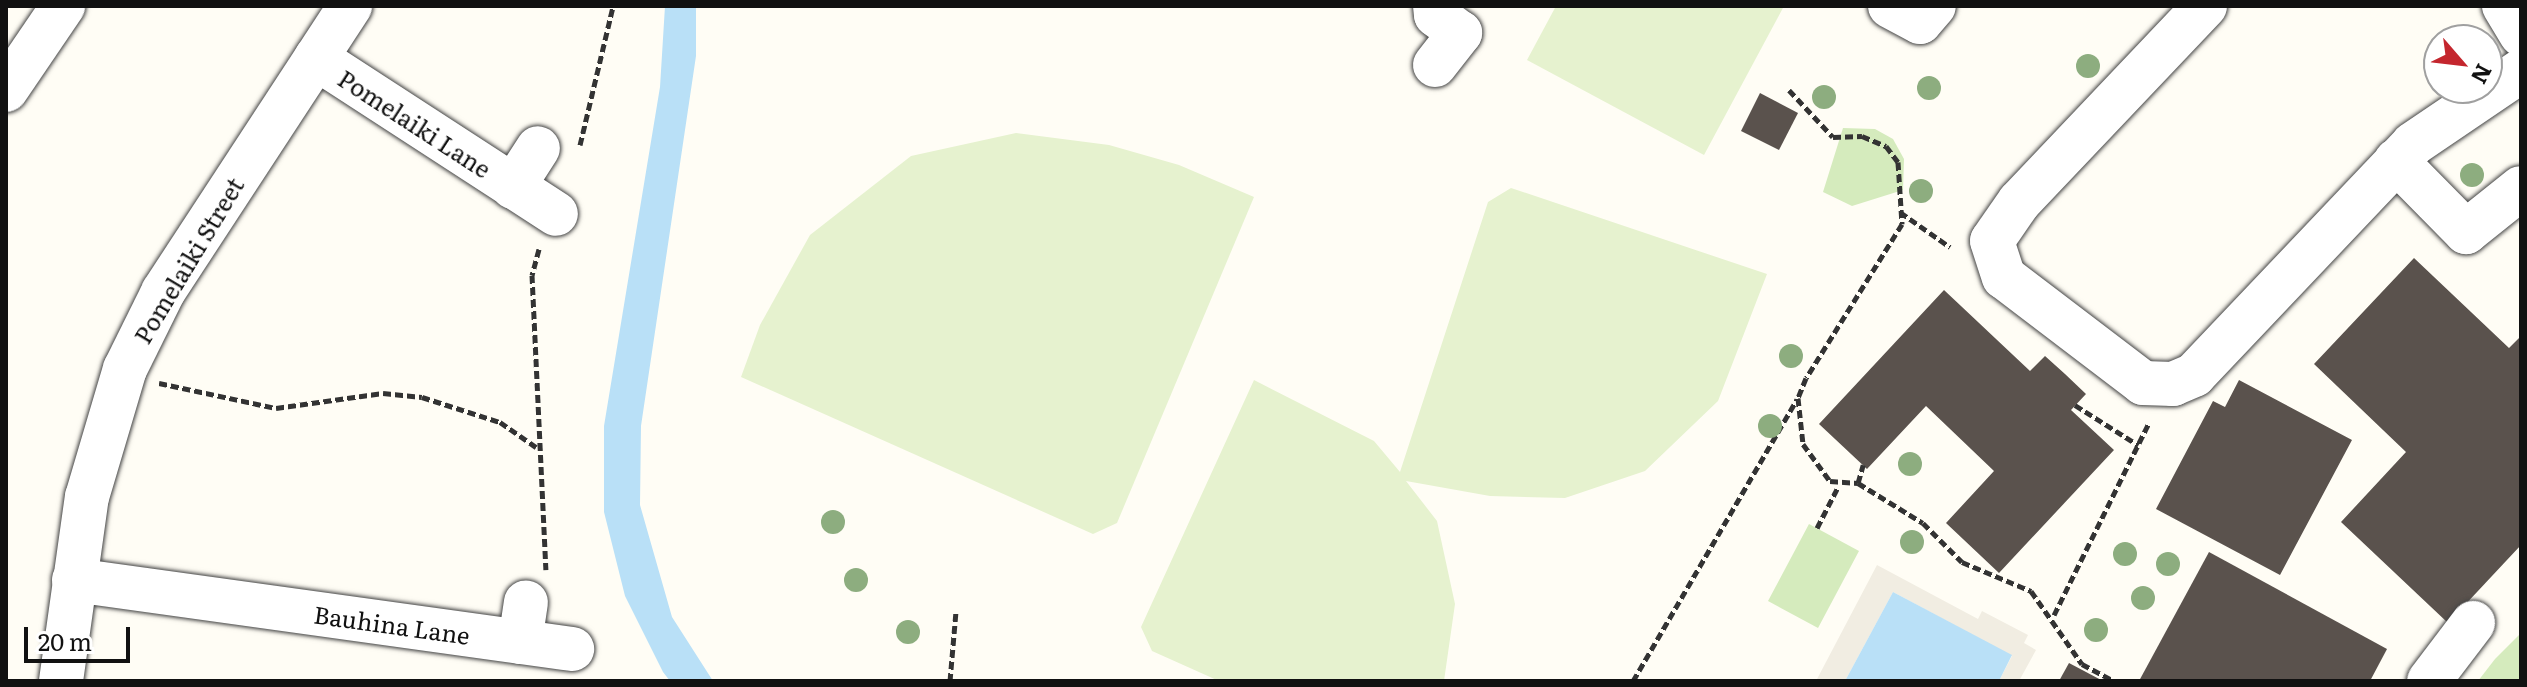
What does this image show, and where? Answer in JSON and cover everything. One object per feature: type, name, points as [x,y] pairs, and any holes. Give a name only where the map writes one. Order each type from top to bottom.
[{"type":"street","points":[[6,90],[63,6]]},
{"type":"street","name":"Pomelaiki Street","points":[[61,681],[74,580],[97,455],[130,357],[163,292],[350,6]]},
{"type":"street","points":[[1435,6],[1436,15],[1460,33],[1435,65]]},
{"type":"street","points":[[1890,6],[1920,22],[1934,6]]},
{"type":"street","points":[[2205,6],[1995,231],[1993,256],[2001,273],[2130,377],[2162,385],[2187,379],[2431,128],[2521,71]]},
{"type":"street","points":[[2504,6],[2521,34]]},
{"type":"street","name":"Pomelaiki Lane","points":[[316,58],[556,214]]},
{"type":"street","name":"Pomelaiki Lane","points":[[513,187],[558,151]]},
{"type":"street","points":[[2396,161],[2466,232],[2521,188]]},
{"type":"street","name":"Bauhina Lane","points":[[74,580],[530,608],[572,649]]},
{"type":"street","points":[[2429,681],[2473,623]]},
{"type":"path","points":[[558,151],[613,6]]},
{"type":"path","points":[[1633,681],[1798,398],[1898,235],[1898,162],[1886,146],[1862,136],[1833,137],[1789,90]]},
{"type":"path","points":[[1900,211],[1950,247]]},
{"type":"path","points":[[530,608],[537,448],[532,275],[542,237],[556,214]]},
{"type":"path","points":[[148,380],[276,408],[383,393],[422,397],[500,422],[537,448]]},
{"type":"path","points":[[1798,398],[1803,444],[1838,487]]},
{"type":"path","points":[[2075,405],[2138,445]]},
{"type":"path","points":[[2053,615],[2150,423]]},
{"type":"path","points":[[1858,483],[1863,465]]},
{"type":"path","points":[[1838,487],[1858,483],[1923,523],[1962,562],[2031,591],[2053,615],[2082,664],[2114,681]]},
{"type":"path","points":[[1817,528],[1838,487]]},
{"type":"path","points":[[950,681],[956,611]]},
{"type":"green space","points":[[1556,6],[1784,6],[1704,155],[1527,60]]},
{"type":"green space","points":[[1843,128],[1875,129],[1893,139],[1904,159],[1903,190],[1852,206],[1823,192]]},
{"type":"green space","points":[[1016,133],[1109,145],[1179,165],[1254,197],[1117,523],[1093,534],[741,377],[760,325],[810,235],[911,156]]},
{"type":"green space","points":[[1511,188],[1767,274],[1718,401],[1645,471],[1565,498],[1490,496],[1406,481],[1437,521],[1455,604],[1444,681],[1219,681],[1152,651],[1141,627],[1254,380],[1374,441],[1400,472],[1488,202]]},
{"type":"green space","points":[[1809,524],[1859,551],[1818,628],[1768,601]]},
{"type":"green space","points":[[2521,633],[2521,681],[2478,681],[2495,659]]},
{"type":"shaded area","points":[[1877,565],[1978,619],[1982,611],[2028,635],[2024,643],[2036,650],[2019,681],[1999,681],[2012,656],[1893,592],[1845,681],[1816,681]]},
{"type":"water","points":[[665,6],[696,6],[696,56],[641,426],[640,505],[672,617],[713,681],[670,681],[663,672],[625,596],[604,512],[604,426],[660,87]]},
{"type":"water","points":[[1893,592],[2012,655],[1999,681],[1845,681]]},
{"type":"building","points":[[1760,93],[1798,113],[1779,150],[1741,131]]},
{"type":"building","points":[[2414,258],[2509,348],[2521,336],[2521,545],[2448,623],[2341,522],[2406,452],[2314,364]]},
{"type":"building","points":[[1944,290],[2030,371],[2045,356],[2065,374],[2086,394],[2071,410],[2114,450],[1999,573],[1946,523],[1994,471],[1926,406],[1867,469],[1819,424]]},
{"type":"building","points":[[2239,380],[2352,440],[2280,575],[2156,509],[2213,401],[2225,407]]},
{"type":"building","points":[[2209,552],[2387,649],[2370,681],[2139,681]]},
{"type":"building","points":[[2069,663],[2103,681],[2059,681]]}]
